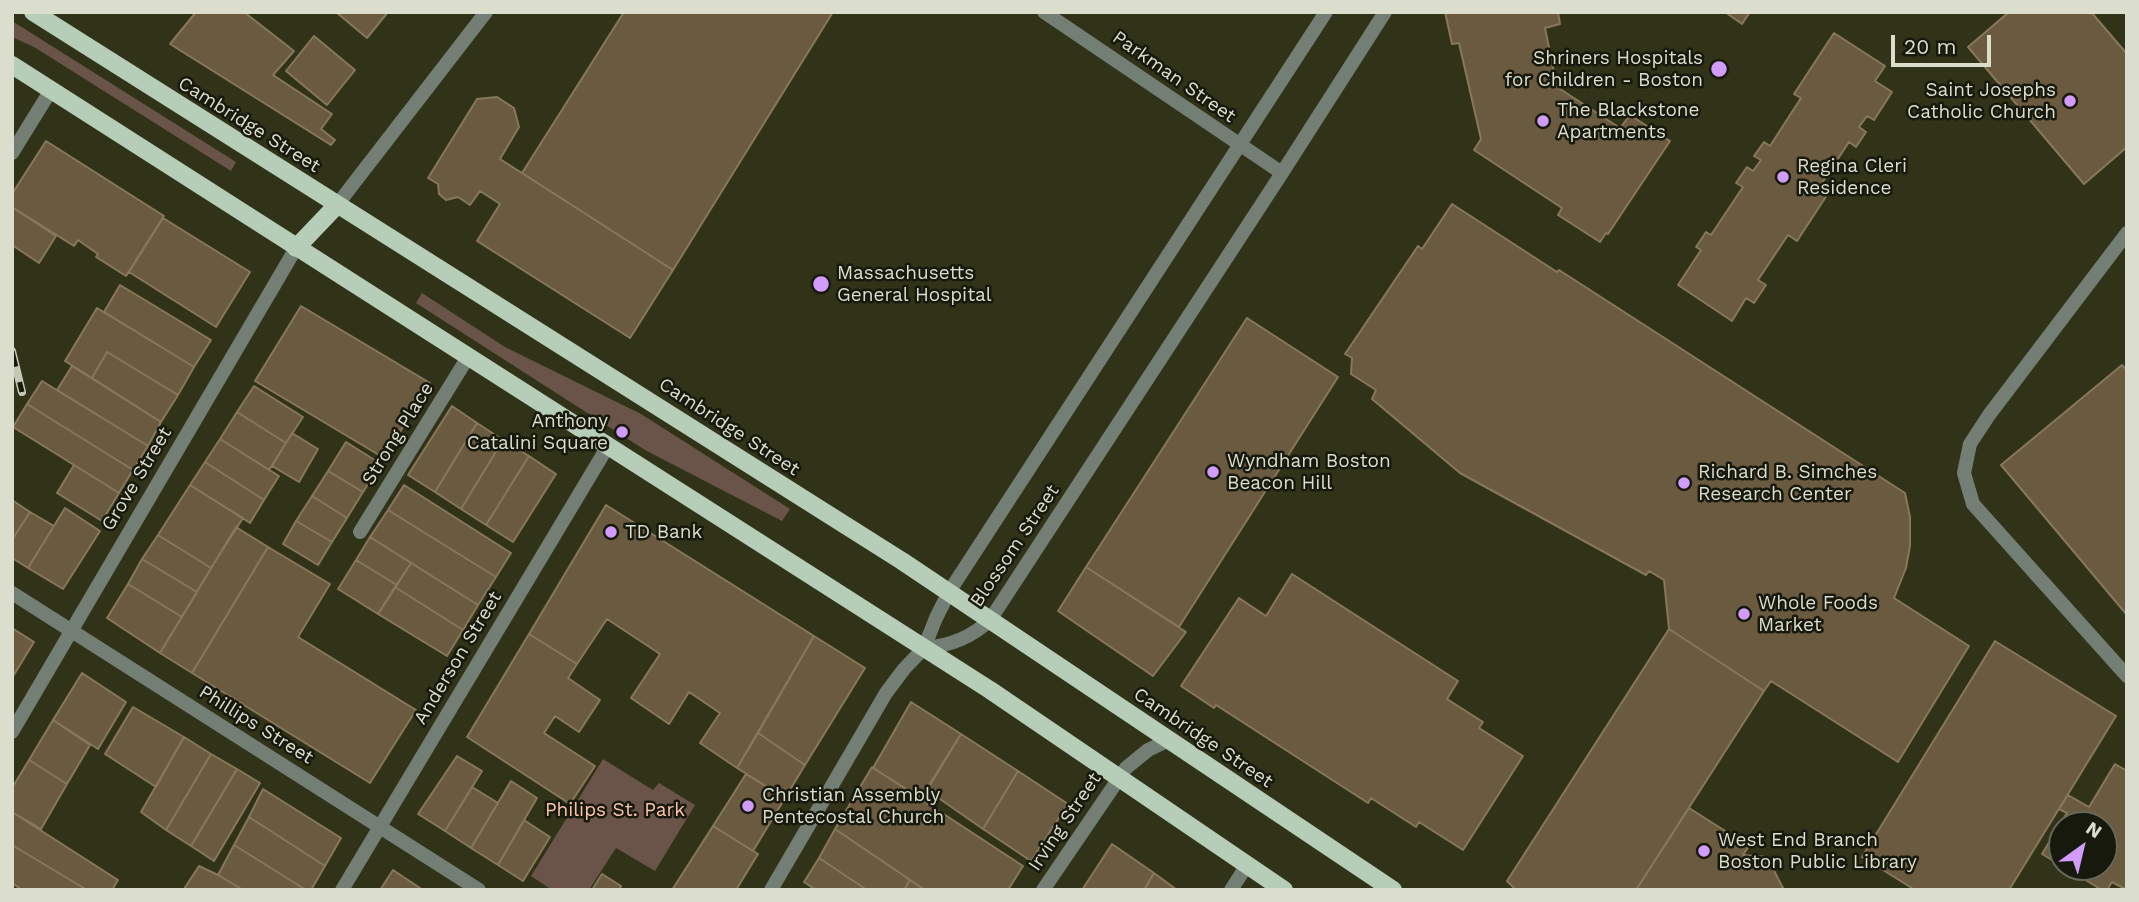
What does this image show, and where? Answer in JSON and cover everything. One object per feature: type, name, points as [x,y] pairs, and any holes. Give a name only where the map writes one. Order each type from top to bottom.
[{"type":"main road","name":"Cambridge Street","points":[[33,12],[949,592],[1393,890]]},
{"type":"main road","points":[[12,65],[924,648],[1119,776],[1284,890]]},
{"type":"main road","points":[[296,248],[337,205]]},
{"type":"street","points":[[337,205],[486,12]]},
{"type":"street","name":"Parkman Street","points":[[1044,12],[1282,173]]},
{"type":"street","name":"Blossom Street","points":[[924,648],[949,592],[1326,12]]},
{"type":"street","name":"Blossom Street","points":[[924,648],[959,640],[990,620],[1385,12]]},
{"type":"street","points":[[12,153],[51,90]]},
{"type":"street","points":[[2127,233],[1989,415],[1970,444],[1964,472],[1973,504],[2127,676]]},
{"type":"street","name":"Grove Street","points":[[12,732],[296,248]]},
{"type":"street","name":"Strong Place","points":[[360,532],[468,357]]},
{"type":"street","name":"Anderson Street","points":[[342,890],[608,446]]},
{"type":"street","name":"Phillips Street","points":[[12,593],[478,890]]},
{"type":"street","points":[[771,890],[886,694],[904,668],[924,648]]},
{"type":"street","name":"Irving Street","points":[[1043,890],[1119,776],[1139,756],[1169,740]]},
{"type":"street","points":[[1231,890],[1247,865]]},
{"type":"green space","points":[[12,21],[236,162],[231,171],[34,47],[12,37]]},
{"type":"green space","points":[[422,293],[505,347],[641,414],[790,509],[782,521],[645,450],[416,303]]},
{"type":"green space","name":"Philips St. Park","points":[[603,759],[653,790],[659,783],[695,805],[655,871],[616,848],[589,890],[552,890],[531,876]]},
{"type":"building","points":[[196,12],[244,12],[294,51],[273,75],[332,114],[321,129],[335,140],[331,145],[170,44]]},
{"type":"building","points":[[336,12],[388,12],[367,38]]},
{"type":"building","points":[[624,12],[833,12],[673,270],[522,173]]},
{"type":"building","name":"The Blackstone Apartments","points":[[1445,12],[1558,12],[1560,24],[1545,28],[1557,87],[1620,128],[1630,115],[1670,141],[1600,242],[1558,215],[1562,208],[1474,150],[1481,139],[1459,43],[1452,44]]},
{"type":"building","points":[[1725,12],[1750,12],[1742,24]]},
{"type":"building","name":"Saint Josephs Catholic Church","points":[[2009,12],[2091,12],[2127,54],[2127,147],[2084,184],[1968,47]]},
{"type":"building","name":"Regina Cleri Residence","points":[[1834,33],[1885,66],[1875,81],[1892,92],[1874,120],[1867,116],[1859,127],[1866,132],[1856,147],[1849,142],[1818,189],[1827,195],[1797,241],[1788,235],[1758,280],[1766,285],[1754,303],[1746,298],[1732,321],[1678,285],[1701,250],[1696,247],[1706,232],[1711,235],[1743,187],[1736,183],[1747,167],[1753,171],[1761,160],[1754,156],[1764,142],[1770,146],[1801,98],[1794,94]]},
{"type":"building","points":[[314,36],[355,70],[327,105],[286,71]]},
{"type":"building","points":[[497,97],[514,108],[519,127],[500,159],[673,270],[630,338],[477,241],[500,204],[480,191],[470,205],[458,197],[446,200],[439,194],[438,184],[428,178],[477,99]]},
{"type":"building","points":[[46,141],[164,216],[126,276],[96,257],[98,254],[78,240],[74,246],[12,207],[12,194]]},
{"type":"building","name":"Richard B. Simches Research Center","points":[[1452,204],[1905,493],[1910,517],[1910,546],[1906,568],[1894,598],[1969,646],[1898,762],[1771,681],[1764,691],[1669,629],[1664,580],[1649,571],[1646,575],[1460,473],[1372,399],[1376,390],[1351,374],[1352,358],[1345,354],[1418,246],[1422,249]]},
{"type":"building","points":[[12,207],[56,236],[39,263],[12,245]]},
{"type":"building","points":[[163,218],[250,272],[216,327],[129,272]]},
{"type":"building","points":[[120,285],[211,340],[194,367],[104,312]]},
{"type":"building","points":[[301,306],[430,383],[384,458],[255,381]]},
{"type":"building","points":[[97,308],[194,367],[178,395],[107,352],[92,378],[65,361]]},
{"type":"building","name":"Wyndham Boston Beacon Hill","points":[[1247,318],[1338,377],[1179,627],[1086,567]]},
{"type":"building","points":[[107,352],[178,395],[161,422],[92,378]]},
{"type":"building","points":[[2122,365],[2127,370],[2127,615],[2001,465]]},
{"type":"building","points":[[72,366],[161,422],[148,446],[57,390]]},
{"type":"building","points":[[42,381],[148,446],[133,470],[27,404]]},
{"type":"building","points":[[254,386],[303,417],[286,443],[237,412]]},
{"type":"building","points":[[27,404],[133,470],[119,493],[13,427]]},
{"type":"building","points":[[452,406],[477,423],[435,492],[408,475]]},
{"type":"building","points":[[237,412],[286,443],[269,470],[220,439]]},
{"type":"building","points":[[477,423],[503,440],[461,509],[435,492]]},
{"type":"building","points":[[292,433],[318,449],[299,482],[272,466]]},
{"type":"building","points":[[220,439],[279,476],[264,500],[205,462]]},
{"type":"building","points":[[503,440],[529,456],[486,525],[461,509]]},
{"type":"building","points":[[346,442],[381,464],[363,492],[328,471]]},
{"type":"building","points":[[529,456],[556,474],[513,542],[486,525]]},
{"type":"building","points":[[205,462],[264,500],[250,523],[190,485]]},
{"type":"building","points":[[74,465],[119,493],[102,521],[57,493]]},
{"type":"building","points":[[328,471],[363,492],[347,518],[312,496]]},
{"type":"building","points":[[190,485],[243,518],[211,568],[158,535]]},
{"type":"building","points":[[404,485],[511,553],[496,577],[388,510]]},
{"type":"building","points":[[312,496],[347,518],[332,542],[296,521]]},
{"type":"building","points":[[12,500],[30,512],[12,540]]},
{"type":"building","points":[[606,505],[814,636],[737,768],[700,743],[720,713],[689,692],[669,724],[631,698],[660,654],[607,619],[577,664],[529,634]]},
{"type":"building","points":[[65,508],[100,531],[63,589],[28,568]]},
{"type":"building","points":[[388,510],[496,577],[478,605],[370,537]]},
{"type":"building","points":[[30,512],[54,526],[28,568],[12,558],[12,540]]},
{"type":"building","points":[[296,521],[332,542],[318,565],[283,544]]},
{"type":"building","points":[[236,527],[268,547],[192,673],[160,653]]},
{"type":"building","points":[[158,535],[211,568],[197,592],[142,559]]},
{"type":"building","points":[[370,537],[411,563],[397,585],[356,560]]},
{"type":"building","points":[[268,547],[330,584],[298,637],[416,710],[370,783],[192,673]]},
{"type":"building","points":[[142,559],[197,592],[182,617],[128,584]]},
{"type":"building","points":[[356,560],[397,585],[378,614],[338,589]]},
{"type":"building","points":[[411,563],[478,605],[463,630],[395,587]]},
{"type":"building","points":[[1086,567],[1186,632],[1153,676],[1058,611]]},
{"type":"building","points":[[1292,574],[1458,681],[1447,699],[1483,722],[1479,728],[1523,756],[1463,850],[1419,822],[1416,827],[1371,798],[1368,803],[1216,705],[1214,708],[1181,686],[1239,598],[1266,616]]},
{"type":"building","points":[[128,584],[182,617],[160,653],[107,618]]},
{"type":"building","points":[[395,587],[463,630],[447,656],[378,614]]},
{"type":"building","points":[[12,628],[34,642],[12,678]]},
{"type":"building","points":[[1669,629],[1764,691],[1636,890],[1516,890],[1507,881]]},
{"type":"building","points":[[529,634],[577,664],[568,678],[600,700],[579,732],[555,716],[544,733],[595,766],[570,804],[467,737]]},
{"type":"building","points":[[814,636],[865,668],[805,765],[758,733]]},
{"type":"building","points":[[1995,641],[2116,716],[2058,811],[2048,811],[2048,827],[2009,890],[1915,890],[1862,857]]},
{"type":"building","points":[[82,673],[126,702],[98,749],[53,720]]},
{"type":"building","points":[[911,702],[961,734],[921,798],[873,768]]},
{"type":"building","points":[[133,707],[184,737],[156,787],[105,754]]},
{"type":"building","points":[[53,720],[90,745],[67,784],[29,760]]},
{"type":"building","points":[[758,733],[805,765],[785,798],[737,768]]},
{"type":"building","points":[[961,734],[1018,771],[983,829],[927,790]]},
{"type":"building","points":[[184,737],[211,754],[166,830],[141,812]]},
{"type":"building","points":[[211,754],[237,769],[191,846],[166,830]]},
{"type":"building","points":[[457,756],[482,771],[445,831],[418,814]]},
{"type":"building","points":[[29,760],[67,784],[41,829],[12,812],[12,788]]},
{"type":"building","points":[[2115,764],[2127,771],[2127,890],[2112,882],[2107,890],[2102,890],[2087,881],[2118,881],[2118,811],[2059,809],[2068,795],[2089,807]]},
{"type":"building","points":[[872,767],[1023,866],[1008,890],[925,890],[835,829]]},
{"type":"building","points":[[237,769],[260,783],[214,861],[191,846]]},
{"type":"building","points":[[1018,771],[1068,804],[1031,861],[983,829]]},
{"type":"building","points":[[746,774],[785,798],[753,851],[713,826]]},
{"type":"building","points":[[511,781],[537,798],[498,865],[471,848]]},
{"type":"building","points":[[472,787],[498,803],[471,848],[445,831]]},
{"type":"building","points":[[263,789],[341,838],[325,866],[249,817]]},
{"type":"building","name":"West End Branch Boston Public Library","points":[[1689,808],[1749,846],[1743,855],[1767,857],[1784,890],[1636,890]]},
{"type":"building","points":[[12,812],[118,880],[112,890],[87,890],[12,845]]},
{"type":"building","points":[[249,817],[325,866],[311,890],[306,890],[234,845]]},
{"type":"building","points":[[524,820],[550,837],[523,881],[498,865]]},
{"type":"building","points":[[713,826],[758,854],[736,890],[672,890]]},
{"type":"building","points":[[835,829],[910,880],[904,890],[867,890],[819,858]]},
{"type":"building","points":[[1112,844],[1154,873],[1144,890],[1082,890]]},
{"type":"building","points":[[2048,844],[2048,858],[2042,854]]},
{"type":"building","points":[[12,845],[87,890],[22,890],[12,883]]},
{"type":"building","points":[[234,845],[306,890],[243,890],[218,875]]},
{"type":"building","points":[[819,858],[867,890],[816,890],[804,882]]},
{"type":"building","points":[[199,866],[218,875],[243,890],[184,889]]},
{"type":"building","points":[[393,870],[423,890],[380,890]]},
{"type":"building","points":[[1154,873],[1177,890],[1144,890]]},
{"type":"building","points":[[602,874],[621,886],[619,890],[592,890]]},
{"type":"building","points":[[910,880],[925,890],[904,890]]},
{"type":"railway","points":[[12,351],[22,392]]},
{"type":"place","name":"Shriners Hospitals for Children - Boston","points":[[1719,69]]},
{"type":"place","name":"Saint Josephs Catholic Church","points":[[2070,101]]},
{"type":"place","name":"The Blackstone Apartments","points":[[1543,121]]},
{"type":"place","name":"Regina Cleri Residence","points":[[1783,177]]},
{"type":"place","name":"Massachusetts General Hospital","points":[[821,284]]},
{"type":"place","name":"Anthony Catalini Square","points":[[622,432]]},
{"type":"place","name":"Wyndham Boston Beacon Hill","points":[[1213,472]]},
{"type":"place","name":"Richard B. Simches Research Center","points":[[1684,483]]},
{"type":"place","name":"TD Bank","points":[[611,532]]},
{"type":"place","name":"Whole Foods Market","points":[[1744,614]]},
{"type":"place","name":"Christian Assembly Pentecostal Church","points":[[748,806]]},
{"type":"place","name":"West End Branch Boston Public Library","points":[[1704,851]]}]
